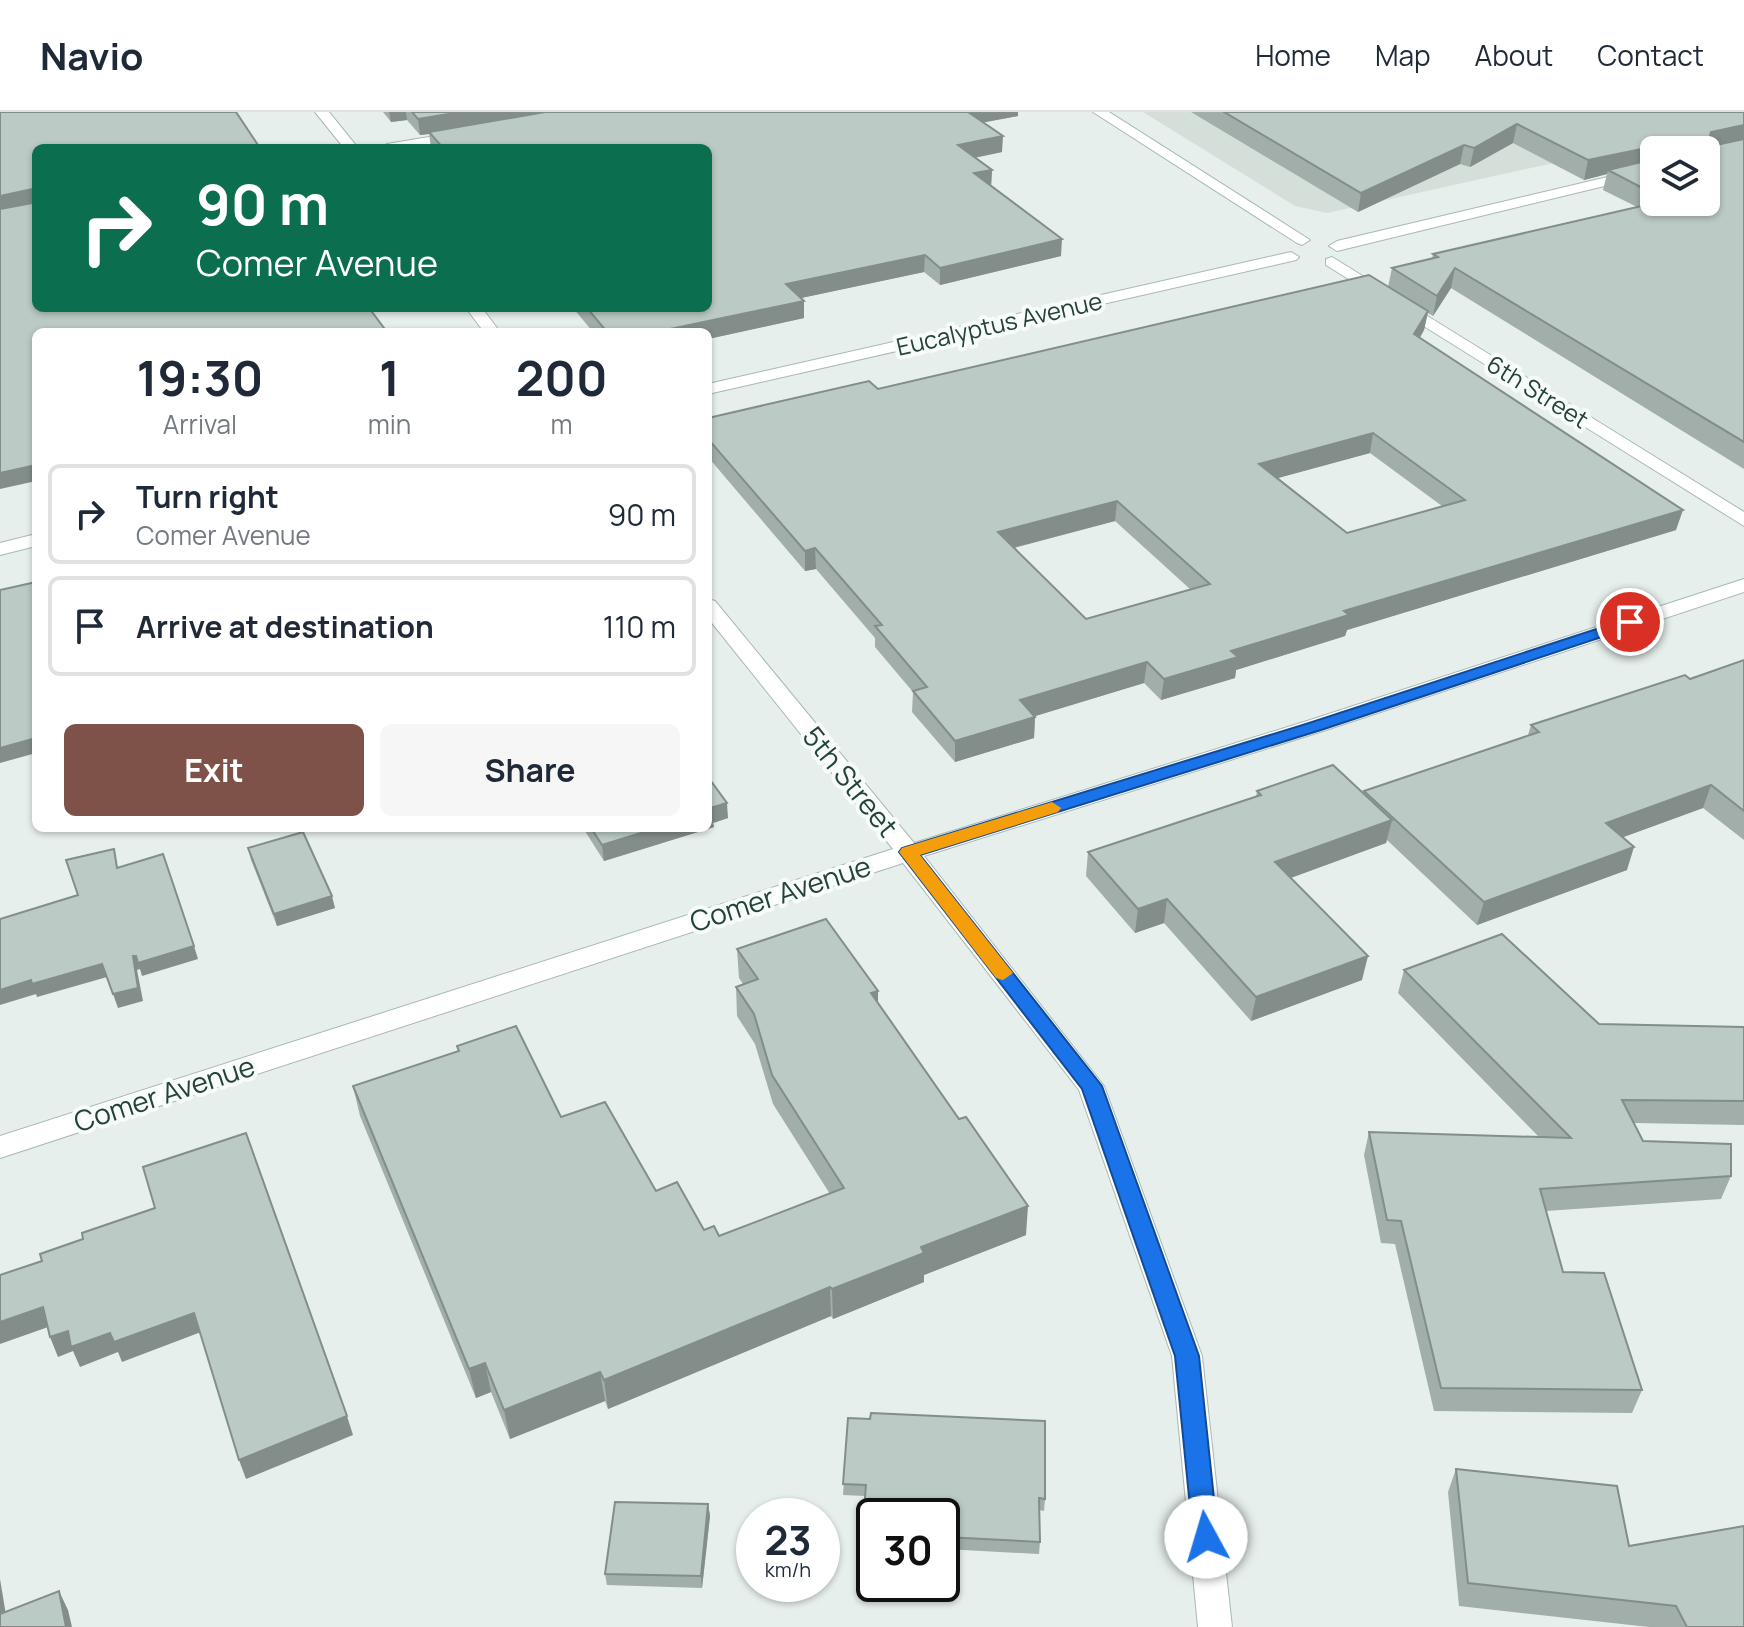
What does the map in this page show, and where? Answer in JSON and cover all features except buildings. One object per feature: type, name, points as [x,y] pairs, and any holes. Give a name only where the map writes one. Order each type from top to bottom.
[{"type":"street","points":[[322,112],[348,144]]},
{"type":"street","points":[[1100,112],[1302,240]]},
{"type":"street","points":[[410,144],[480,132]]},
{"type":"street","name":"Eucalyptus Avenue","points":[[712,388],[1316,258],[1640,174]]},
{"type":"street","points":[[1302,240],[1320,240],[1316,258],[1287,253],[1289,245],[1302,240]]},
{"type":"street","name":"6th Street","points":[[1316,258],[1744,520]]},
{"type":"street","points":[[0,549],[32,541]]},
{"type":"street","name":"Comer Avenue","points":[[0,1147],[908,852],[1315,726],[1744,585]]},
{"type":"street","name":"5th Street","points":[[712,610],[908,852],[1091,1086],[1187,1356],[1215,1627]]},
{"type":"shaded area","points":[[1143,112],[1744,112],[1744,121],[1676,136],[1640,136],[1640,144],[1327,213],[1295,206]]},
{"type":"slow traffic","points":[[1003,973],[908,852],[1052,808]]},
{"type":"route","points":[[1206,1537],[1187,1356],[1091,1086],[908,852],[1315,726],[1630,622]]}]
